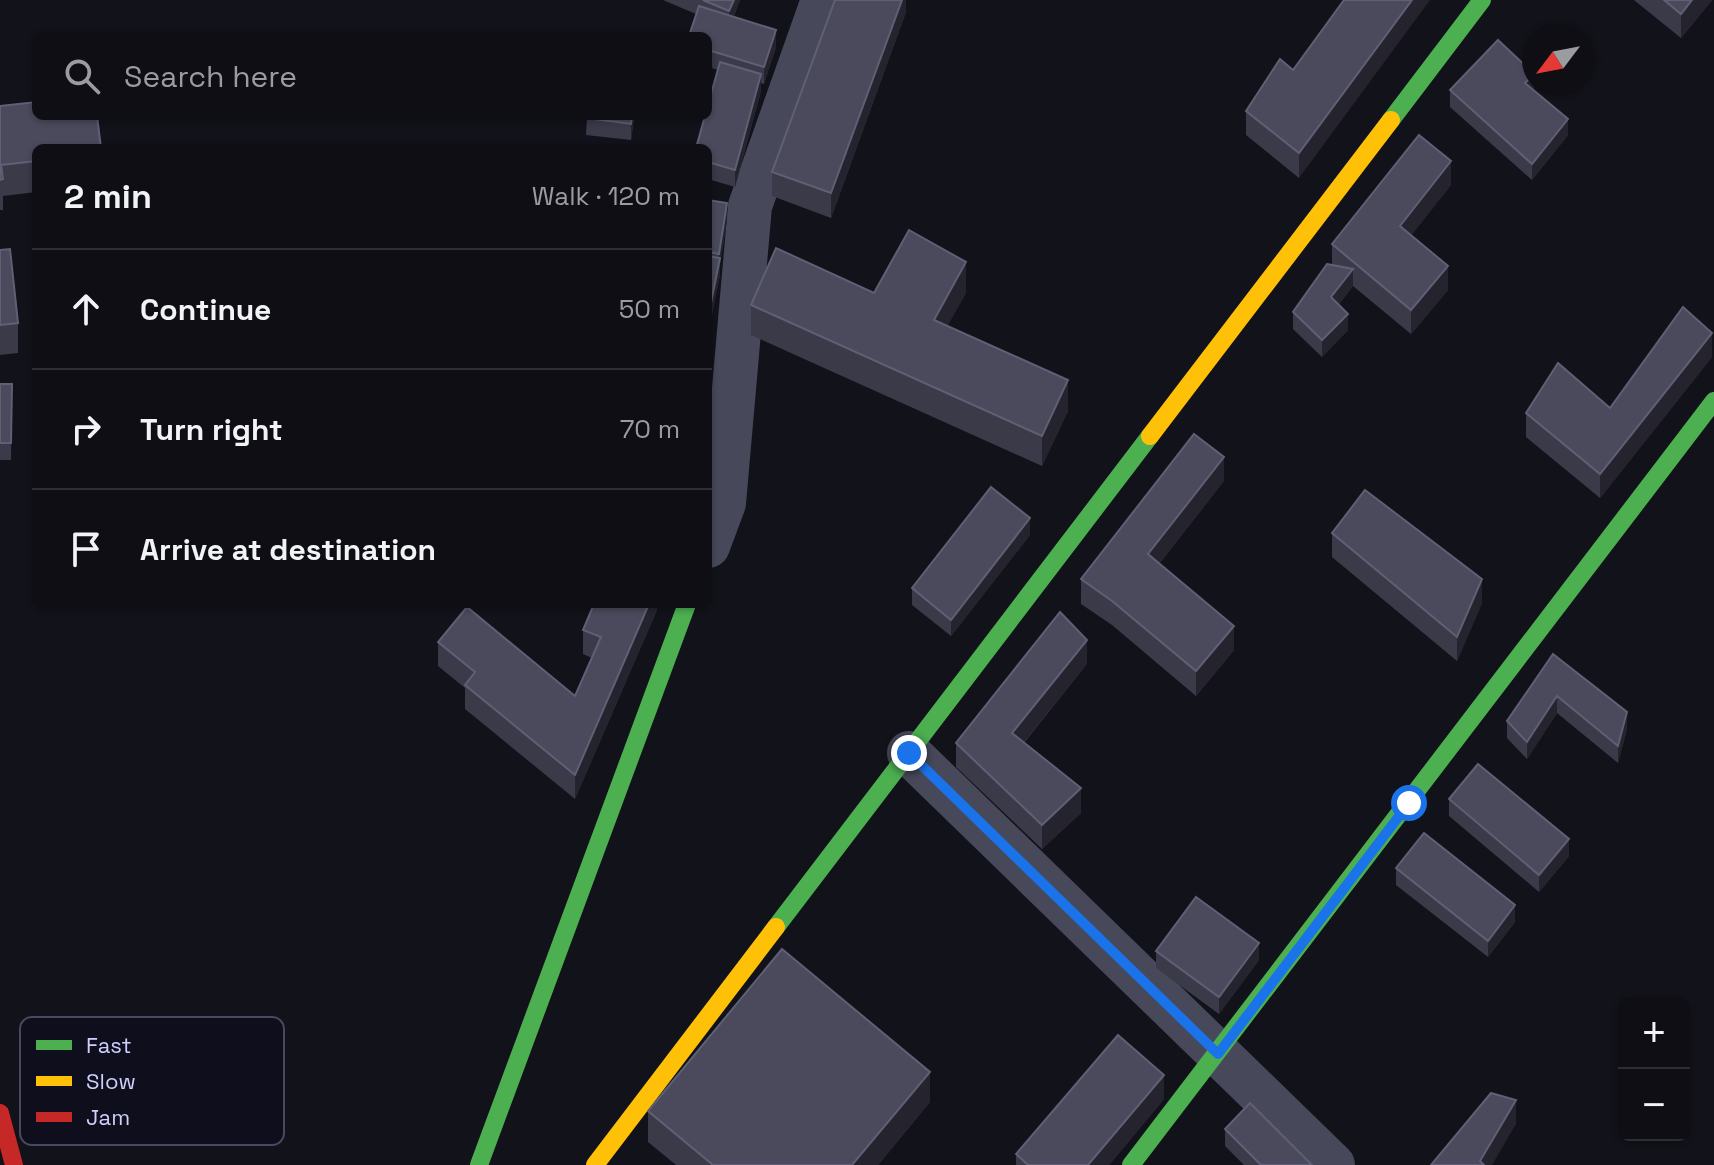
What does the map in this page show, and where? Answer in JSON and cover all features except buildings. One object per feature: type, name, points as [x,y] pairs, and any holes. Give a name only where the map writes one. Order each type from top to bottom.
[{"type":"street","points":[[712,535],[724,503],[750,206],[823,0]]},
{"type":"street","points":[[595,1165],[1482,0]]},
{"type":"street","points":[[1131,1165],[1714,401]]},
{"type":"street","points":[[479,1165],[686,608]]},
{"type":"street","points":[[909,753],[1333,1165]]},
{"type":"street","points":[[0,1113],[14,1165]]},
{"type":"traffic: fast","points":[[1391,120],[1482,0]]},
{"type":"traffic: fast","points":[[1131,1165],[1714,401]]},
{"type":"traffic: fast","points":[[776,927],[1150,436]]},
{"type":"traffic: fast","points":[[479,1165],[686,608]]},
{"type":"traffic: slow","points":[[1150,436],[1391,120]]},
{"type":"traffic: slow","points":[[595,1165],[776,927]]},
{"type":"traffic: jam","points":[[0,1113],[14,1165]]},
{"type":"route","points":[[909,753],[1218,1054],[1409,803]]}]
